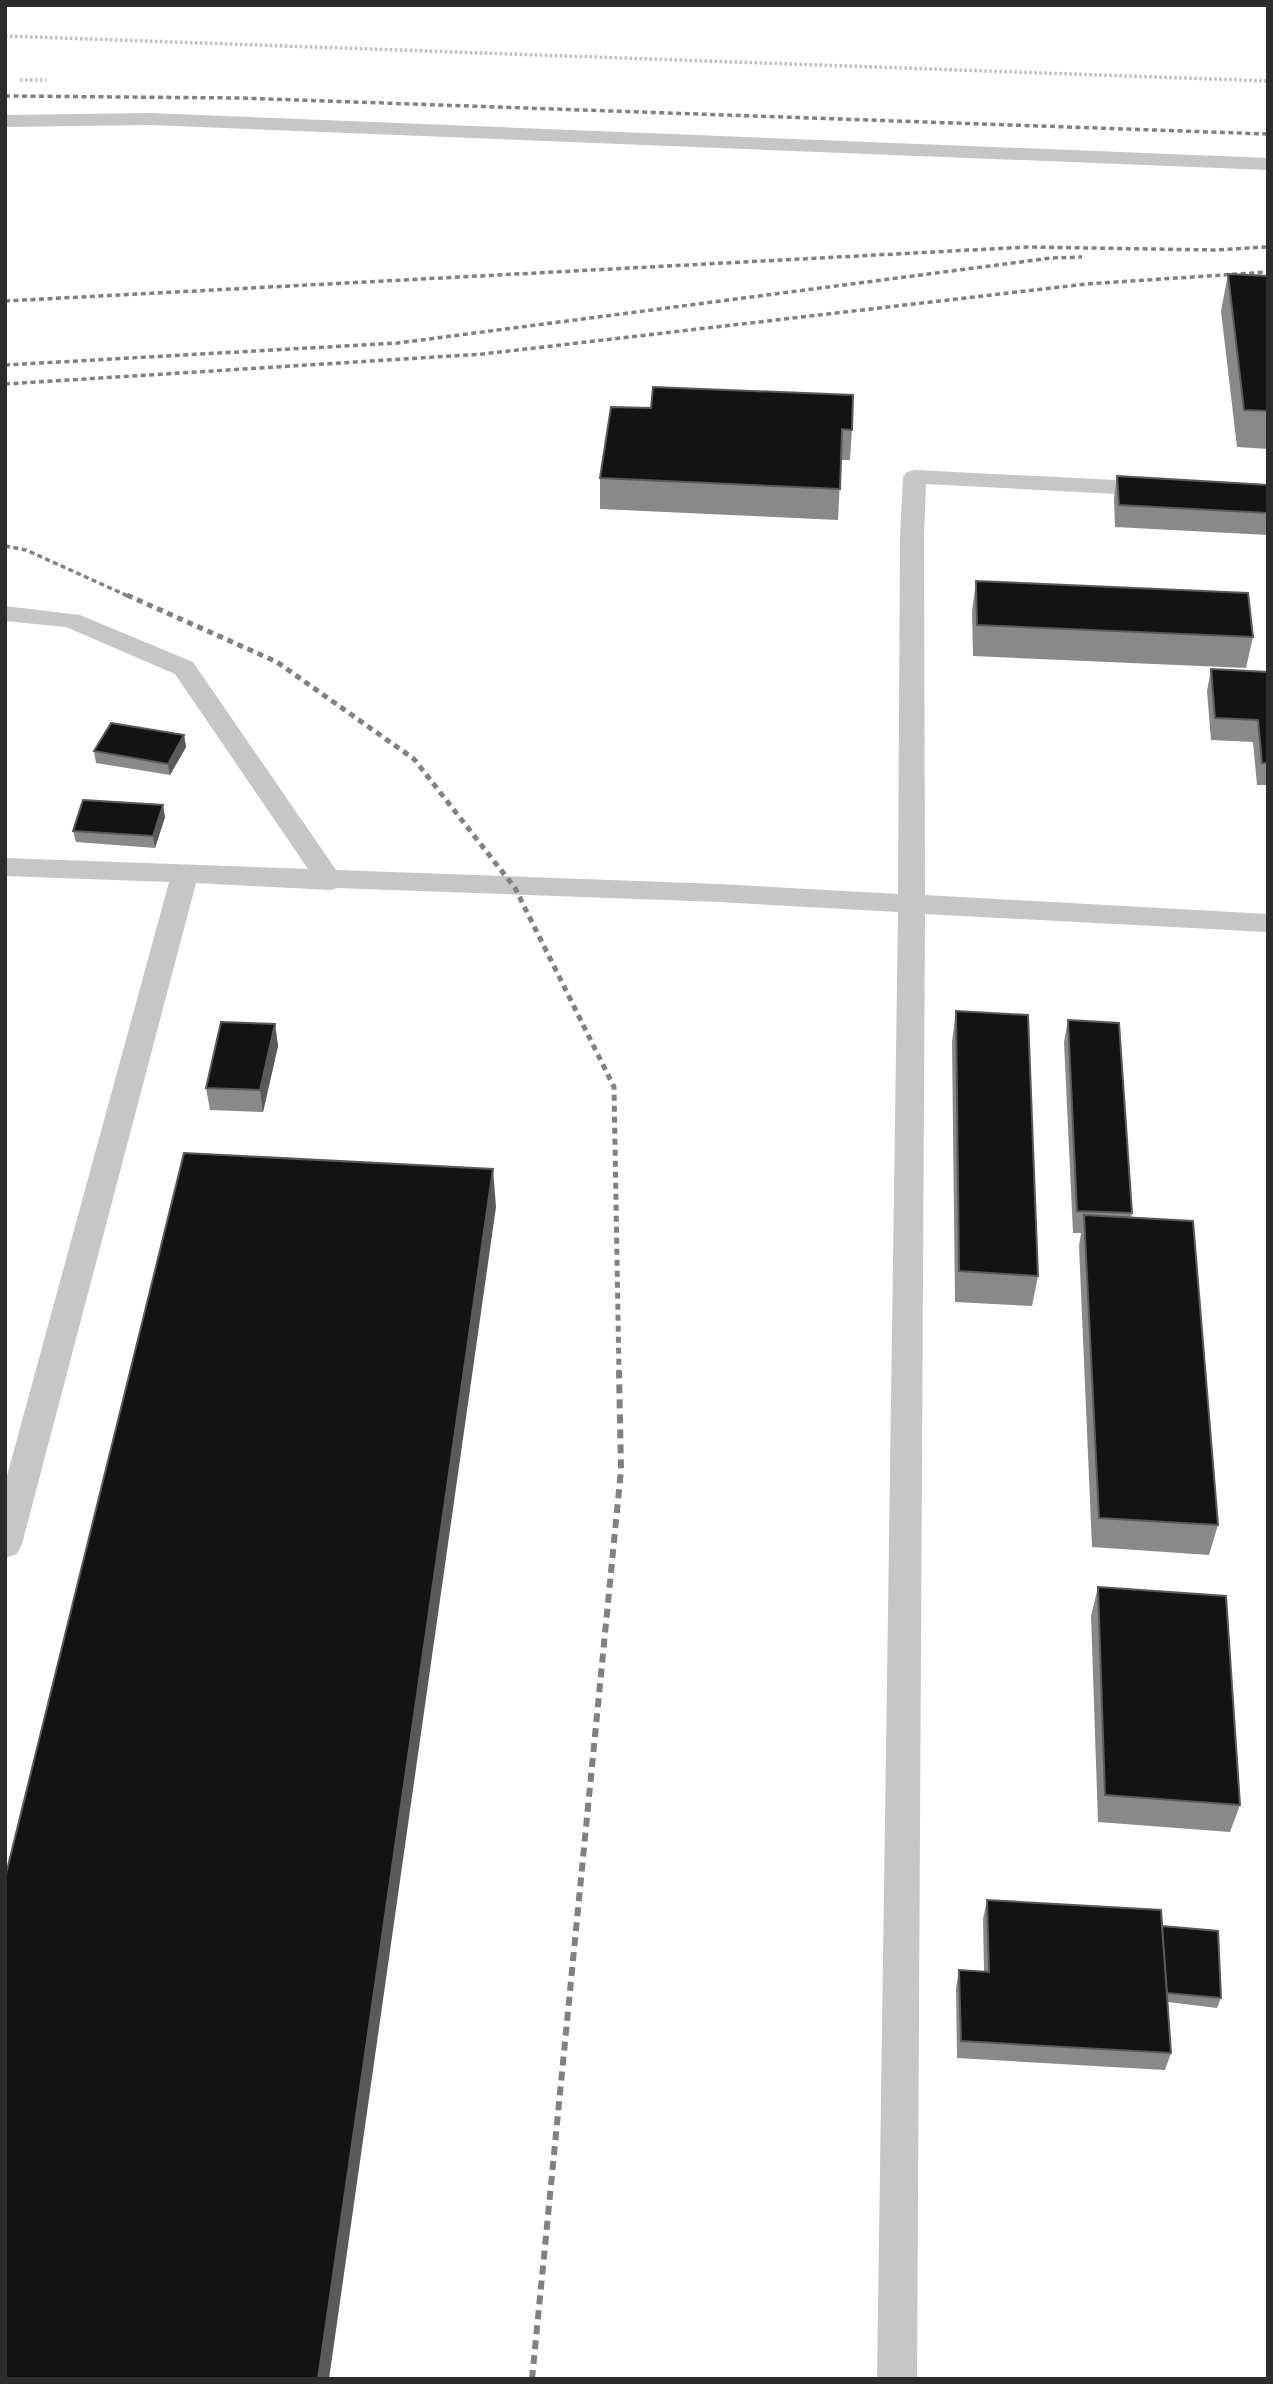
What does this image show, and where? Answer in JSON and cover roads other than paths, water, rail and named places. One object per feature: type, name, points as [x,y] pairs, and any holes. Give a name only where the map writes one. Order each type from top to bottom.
[{"type":"lane","points":[[5,121],[149,119],[1268,164]]},
{"type":"lane","points":[[897,2379],[915,477],[1173,490]]},
{"type":"lane","points":[[5,613],[71,620],[184,668],[330,881]]},
{"type":"lane","points":[[5,867],[330,881],[719,893],[1268,923]]},
{"type":"lane","points":[[5,1544],[185,874]]},
{"type":"railway","points":[[5,96],[240,98],[1268,134]]},
{"type":"railway","points":[[5,301],[1028,247],[1215,250],[1268,247]]},
{"type":"railway","points":[[5,365],[398,343],[1051,258],[1082,257]]},
{"type":"railway","points":[[5,384],[483,354],[1086,284],[1268,272]]},
{"type":"railway","points":[[5,546],[26,550],[130,597]]},
{"type":"railway","points":[[127,595],[277,662],[414,759],[515,888],[614,1087],[619,1373]]},
{"type":"railway","points":[[532,2379],[621,1470],[619,1371]]}]
